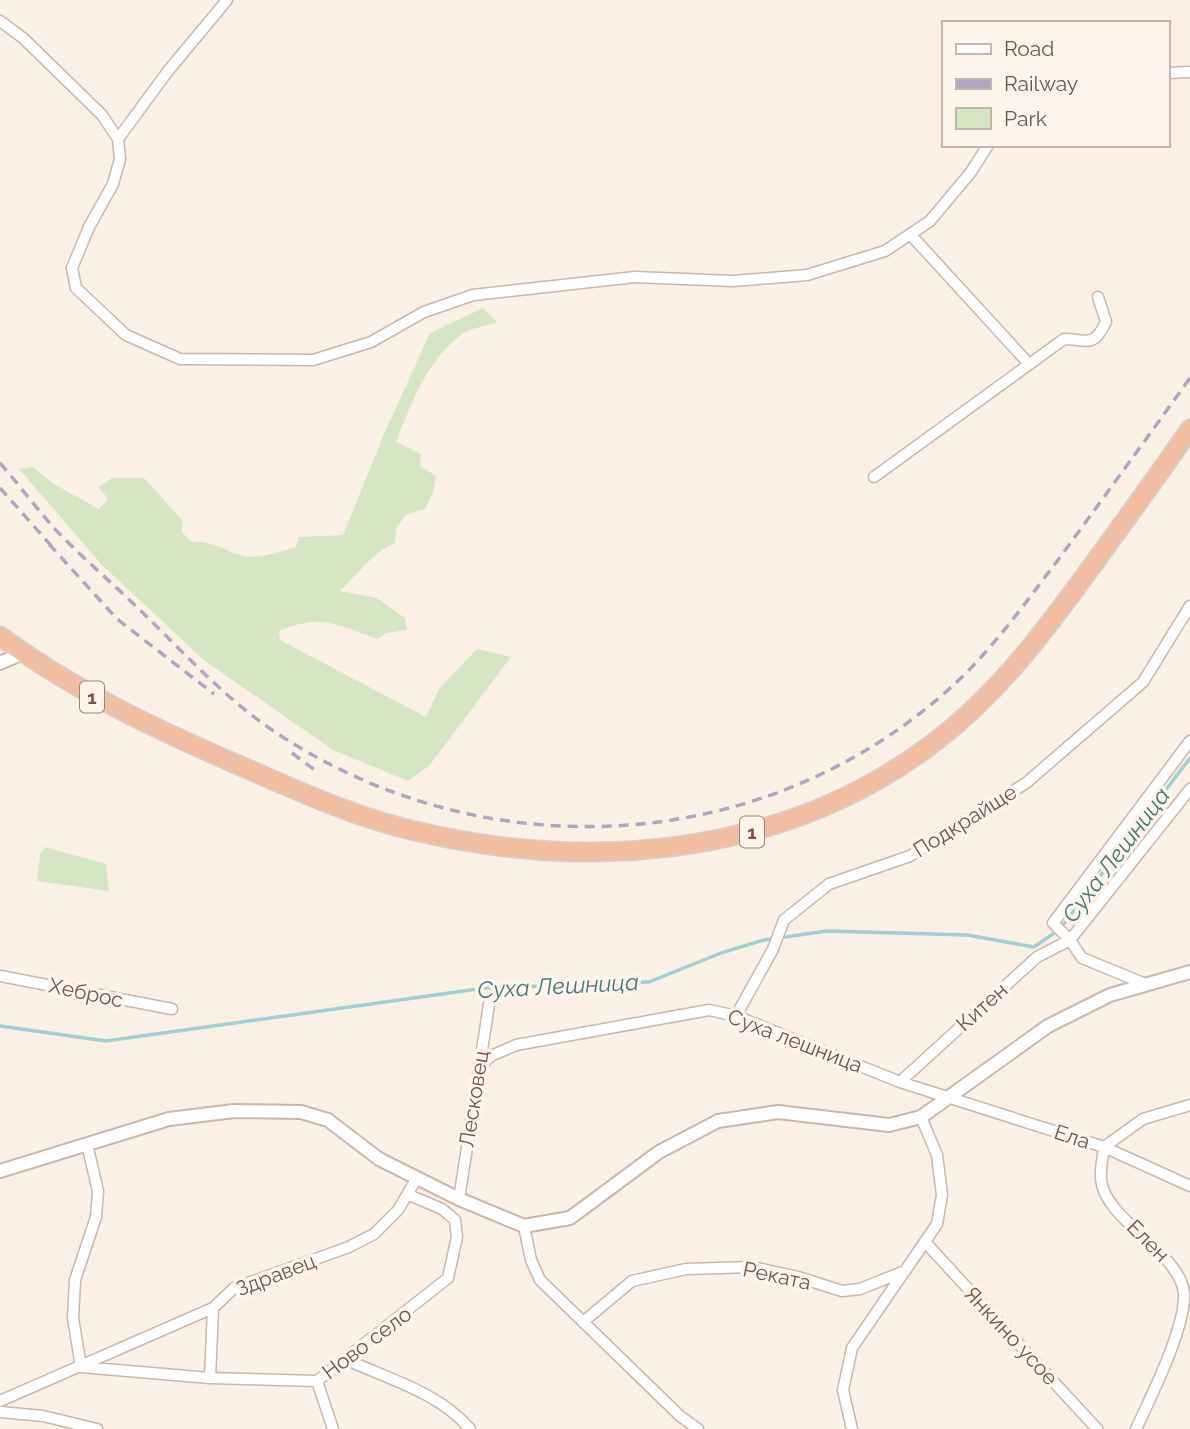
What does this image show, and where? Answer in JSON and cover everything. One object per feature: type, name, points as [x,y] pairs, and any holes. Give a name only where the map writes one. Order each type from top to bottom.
[{"type":"highway","name":"1","points":[[0,636],[81,692],[165,733],[329,804],[413,831],[512,850],[580,854],[664,849],[741,836],[814,810],[869,783],[934,743],[995,690],[1053,620],[1190,429]]},
{"type":"street","points":[[118,139],[168,71],[228,0]]},
{"type":"street","points":[[0,21],[23,38],[102,115],[118,139],[120,159],[113,184],[89,228],[72,268],[76,288],[126,335],[180,359],[313,360],[371,342],[424,312],[473,295],[635,277],[733,281],[807,275],[885,251],[930,221],[971,172],[987,147]]},
{"type":"street","points":[[1169,73],[1190,72]]},
{"type":"street","points":[[911,234],[1029,365]]},
{"type":"street","points":[[874,477],[1064,338],[1084,343],[1100,334],[1106,322],[1098,297]]},
{"type":"street","name":"Подкрайще","points":[[736,1016],[773,948],[785,919],[829,884],[910,856],[1026,783],[1143,682],[1190,606]]},
{"type":"street","points":[[0,663],[23,653]]},
{"type":"street","points":[[1143,983],[1082,958],[1070,940],[1053,923],[1190,741]]},
{"type":"street","name":"Китен","points":[[900,1082],[1037,957],[1070,940],[1190,789]]},
{"type":"street","points":[[0,1171],[169,1119],[234,1111],[301,1112],[328,1120],[379,1159],[459,1199],[524,1226],[569,1218],[659,1152],[719,1121],[778,1112],[889,1125],[921,1117],[1048,1026],[1110,995],[1143,983],[1190,972]]},
{"type":"street","name":"Хеброс","points":[[0,976],[172,1009]]},
{"type":"street","name":"Лесковец","points":[[459,1199],[490,998]]},
{"type":"street","name":"Суха лешница","points":[[478,1068],[491,1056],[516,1045],[709,1010],[736,1016],[900,1082],[951,1097]]},
{"type":"street","name":"Ела","points":[[951,1097],[1104,1147],[1190,1186]]},
{"type":"street","points":[[1104,1147],[1143,1119],[1190,1105]]},
{"type":"street","points":[[852,1429],[843,1390],[852,1348],[937,1224],[942,1195],[937,1155],[921,1117]]},
{"type":"street","points":[[81,1367],[73,1318],[75,1280],[96,1217],[99,1191],[87,1144]]},
{"type":"street","name":"Елен","points":[[1104,1147],[1101,1181],[1116,1209],[1175,1268],[1184,1293],[1179,1326],[1136,1429]]},
{"type":"street","name":"Здравец","points":[[0,1401],[213,1308],[234,1288],[349,1247],[374,1234],[409,1195],[417,1178]]},
{"type":"street","name":"Ново село","points":[[81,1367],[210,1378],[317,1381],[448,1278],[457,1237],[455,1220],[442,1209],[409,1195]]},
{"type":"street","points":[[524,1226],[531,1259],[540,1280],[680,1416],[698,1429]]},
{"type":"street","name":"Янкино усое","points":[[925,1242],[1097,1429]]},
{"type":"street","name":"Реката","points":[[583,1322],[632,1282],[686,1269],[752,1267],[798,1276],[842,1291],[860,1289],[905,1271]]},
{"type":"street","points":[[210,1378],[213,1308]]},
{"type":"street","points":[[347,1360],[428,1395],[461,1418],[470,1429]]},
{"type":"street","points":[[317,1381],[333,1429]]},
{"type":"street","points":[[0,1412],[43,1416],[97,1429]]},
{"type":"green space","points":[[483,308],[497,322],[473,329],[449,345],[421,384],[396,442],[421,454],[420,466],[436,476],[433,492],[425,509],[405,515],[396,529],[395,543],[373,558],[340,591],[377,598],[405,618],[407,630],[386,633],[377,639],[339,625],[317,622],[279,631],[280,640],[426,717],[439,689],[477,649],[511,657],[429,766],[408,781],[333,750],[205,661],[102,565],[19,469],[33,467],[52,483],[99,509],[108,499],[99,487],[112,478],[144,478],[182,520],[182,532],[192,542],[211,544],[240,555],[261,556],[283,551],[296,547],[299,537],[343,535],[384,434],[430,333]]},
{"type":"green space","points":[[45,847],[106,864],[109,891],[37,881],[40,854]]},
{"type":"waterway","name":"Суха Лешница","points":[[0,1026],[106,1041],[485,988],[649,982],[721,953],[764,940],[827,931],[967,935],[1034,947],[1060,929],[1190,758]]},
{"type":"railway","points":[[0,463],[53,527],[76,550],[224,692],[275,732],[358,778],[446,809],[536,824],[627,825],[717,811],[804,782],[886,738],[960,679],[987,650],[1061,556],[1190,378]]},
{"type":"railway","points":[[0,488],[55,550]]},
{"type":"railway","points":[[49,544],[117,619],[214,694]]},
{"type":"railway","points":[[292,753],[316,771]]}]
